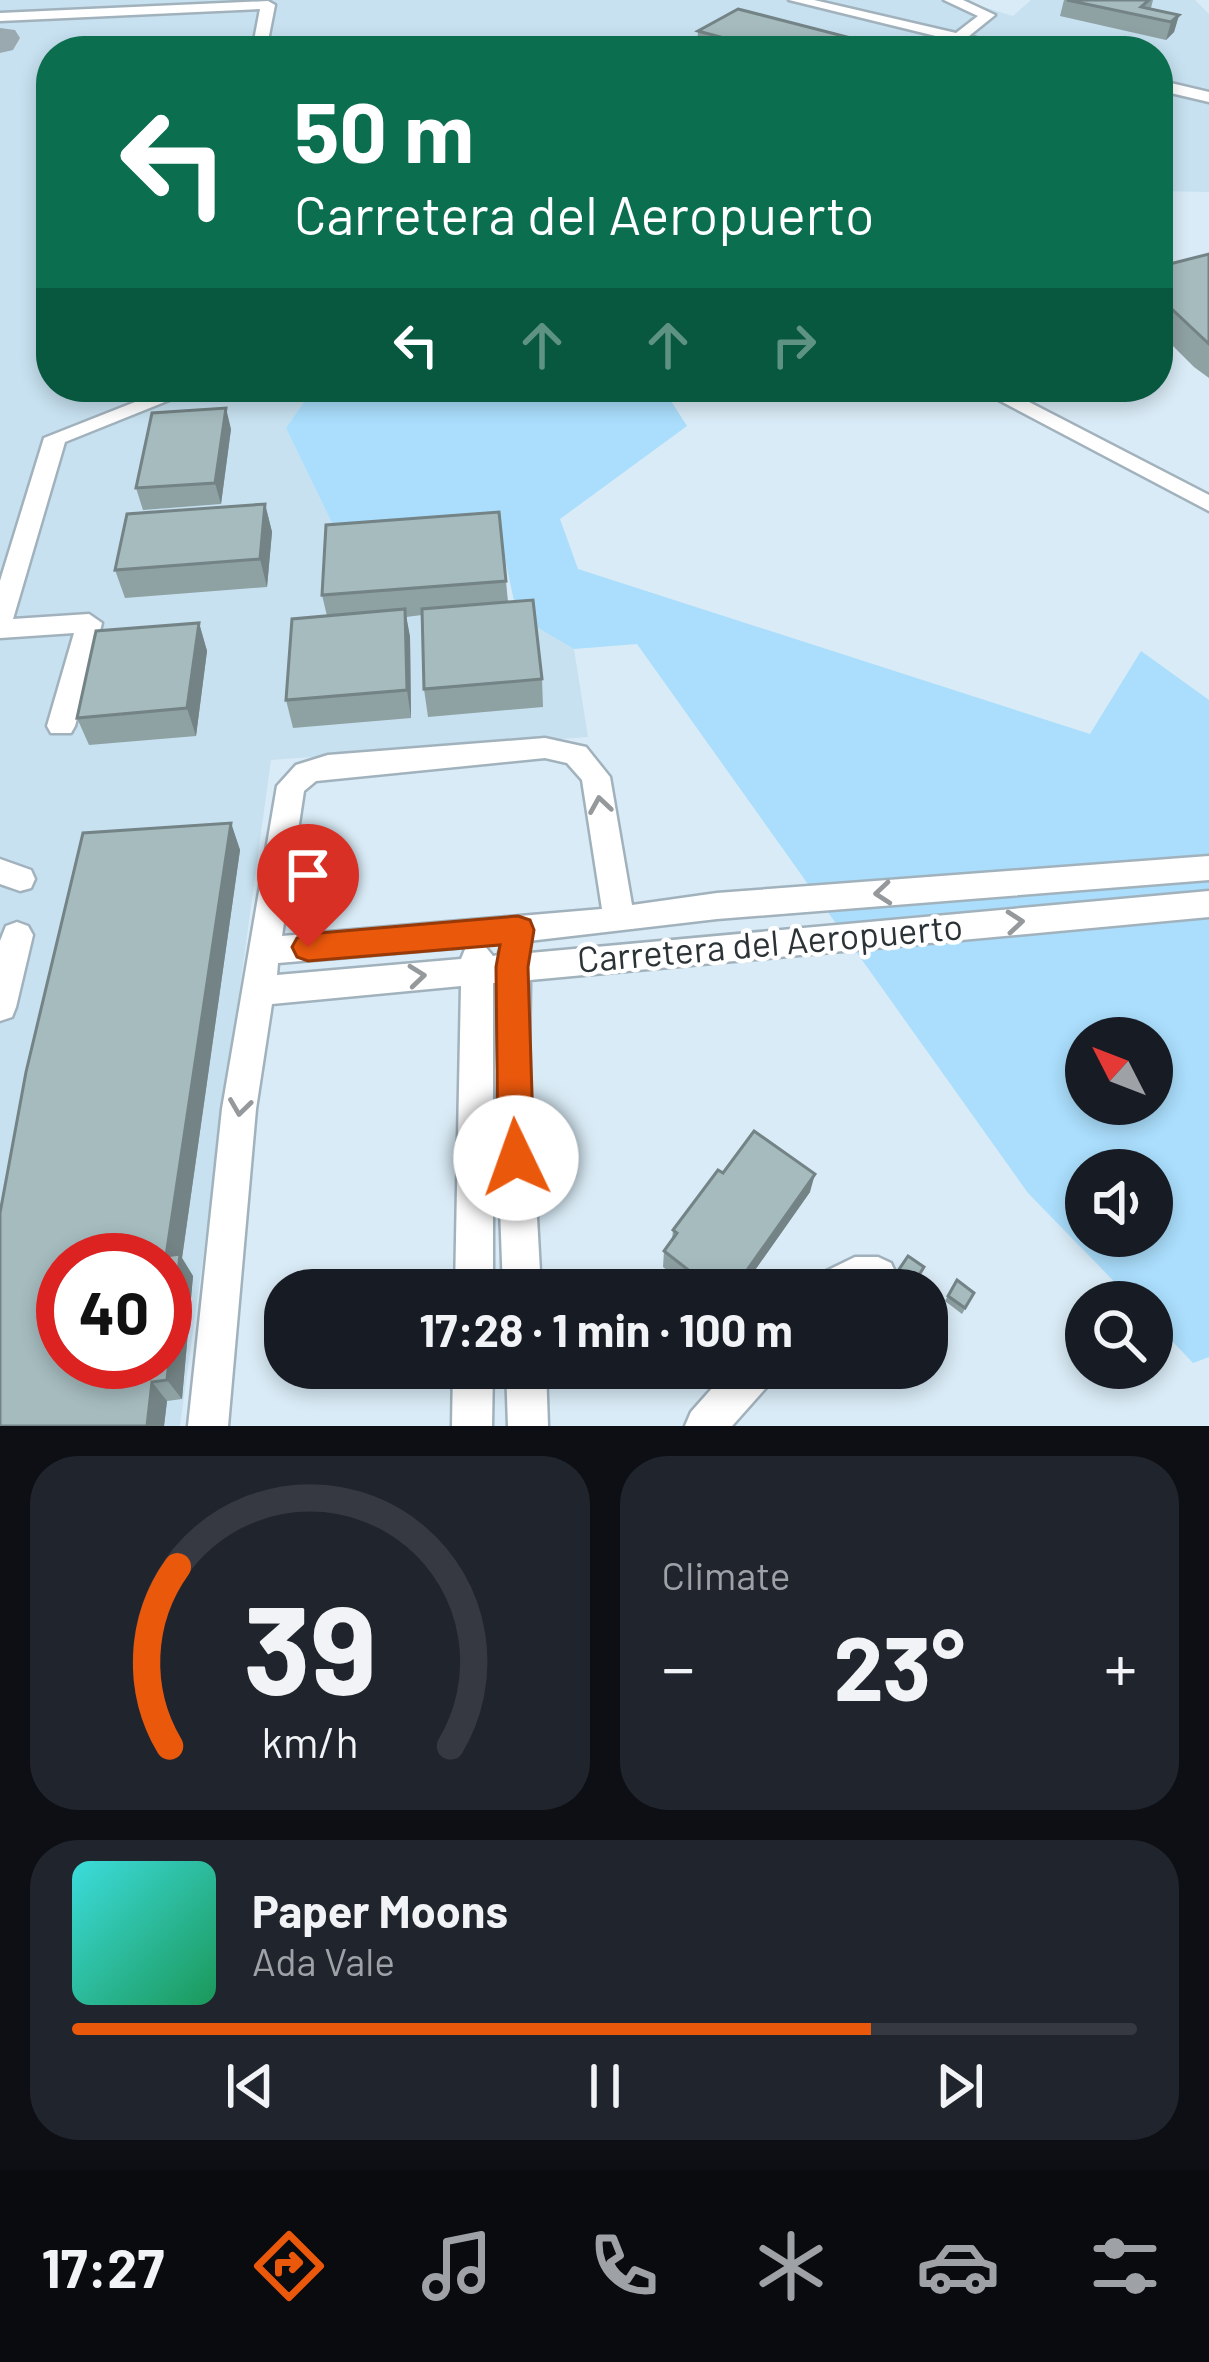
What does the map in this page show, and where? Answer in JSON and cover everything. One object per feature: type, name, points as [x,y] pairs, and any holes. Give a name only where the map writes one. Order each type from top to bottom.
[{"type":"street","points":[[796,0],[950,36]]},
{"type":"street","points":[[951,0],[987,13],[961,36]]},
{"type":"street","points":[[0,17],[268,5],[262,36]]},
{"type":"street","points":[[1173,89],[1209,97]]},
{"type":"street","points":[[61,726],[89,623],[0,625],[55,438],[152,402]]},
{"type":"street","points":[[1013,402],[1209,504]]},
{"type":"street","points":[[208,1426],[239,1108],[287,796],[306,772],[328,766],[544,748],[576,754],[596,777],[619,920]]},
{"type":"street","name":"Carretera del Aeropuerto","points":[[266,951],[619,920],[717,906],[1209,868]]},
{"type":"street","name":"Carretera del Aeropuerto","points":[[259,991],[1209,904]]},
{"type":"street","points":[[475,1269],[495,968],[518,930]]},
{"type":"street","points":[[476,934],[495,968],[520,1269]]},
{"type":"street","points":[[0,1007],[17,935]]},
{"type":"street","points":[[472,1426],[473,1389]]},
{"type":"street","points":[[527,1389],[528,1426]]},
{"type":"street","points":[[705,1426],[739,1389]]},
{"type":"shaded area","points":[[0,0],[961,0],[1013,16],[1031,0],[1195,0],[1209,14],[1209,192],[1173,191],[1173,36],[36,36],[36,402],[304,402],[286,428],[333,525],[504,537],[508,608],[574,649],[588,737],[271,760],[192,1338],[192,1233],[36,1233],[36,1389],[185,1389],[180,1426],[0,1426]]},
{"type":"shaded area","points":[[304,402],[672,402],[687,426],[560,519],[578,569],[1090,734],[1141,651],[1209,700],[1209,1357],[1193,1363],[1173,1342],[1173,1281],[1114,1281],[1090,1257],[1173,1257],[1173,1149],[1065,1149],[1065,1231],[1028,1193],[637,644],[574,649],[517,615],[501,540],[333,525],[286,428]]},
{"type":"building","points":[[1067,0],[1149,0],[1141,7],[1179,15],[1171,22]]},
{"type":"building","points":[[738,9],[843,36],[716,36],[698,31]]},
{"type":"building","points":[[1209,254],[1209,344],[1173,310],[1173,263]]},
{"type":"building","points":[[226,408],[215,483],[136,488],[152,413]]},
{"type":"building","points":[[265,504],[260,559],[115,570],[127,514]]},
{"type":"building","points":[[499,512],[506,581],[322,595],[326,525]]},
{"type":"building","points":[[533,600],[542,679],[424,689],[422,609]]},
{"type":"building","points":[[405,609],[407,690],[286,700],[292,619]]},
{"type":"building","points":[[199,623],[187,708],[77,718],[96,631]]},
{"type":"building","points":[[231,823],[169,1233],[36,1233],[36,1389],[151,1389],[147,1426],[0,1426],[0,1213],[26,1072],[83,833]]},
{"type":"building","points":[[754,1131],[815,1174],[748,1269],[687,1269],[664,1251],[677,1233],[673,1230],[718,1170],[723,1173]]},
{"type":"building","points":[[908,1256],[924,1267],[923,1269],[899,1269]]},
{"type":"building","points":[[957,1280],[974,1293],[965,1308],[948,1296]]},
{"type":"taxiway","points":[[0,42],[2,38]]},
{"type":"route","points":[[308,947],[518,930],[512,967],[516,1158]]}]
